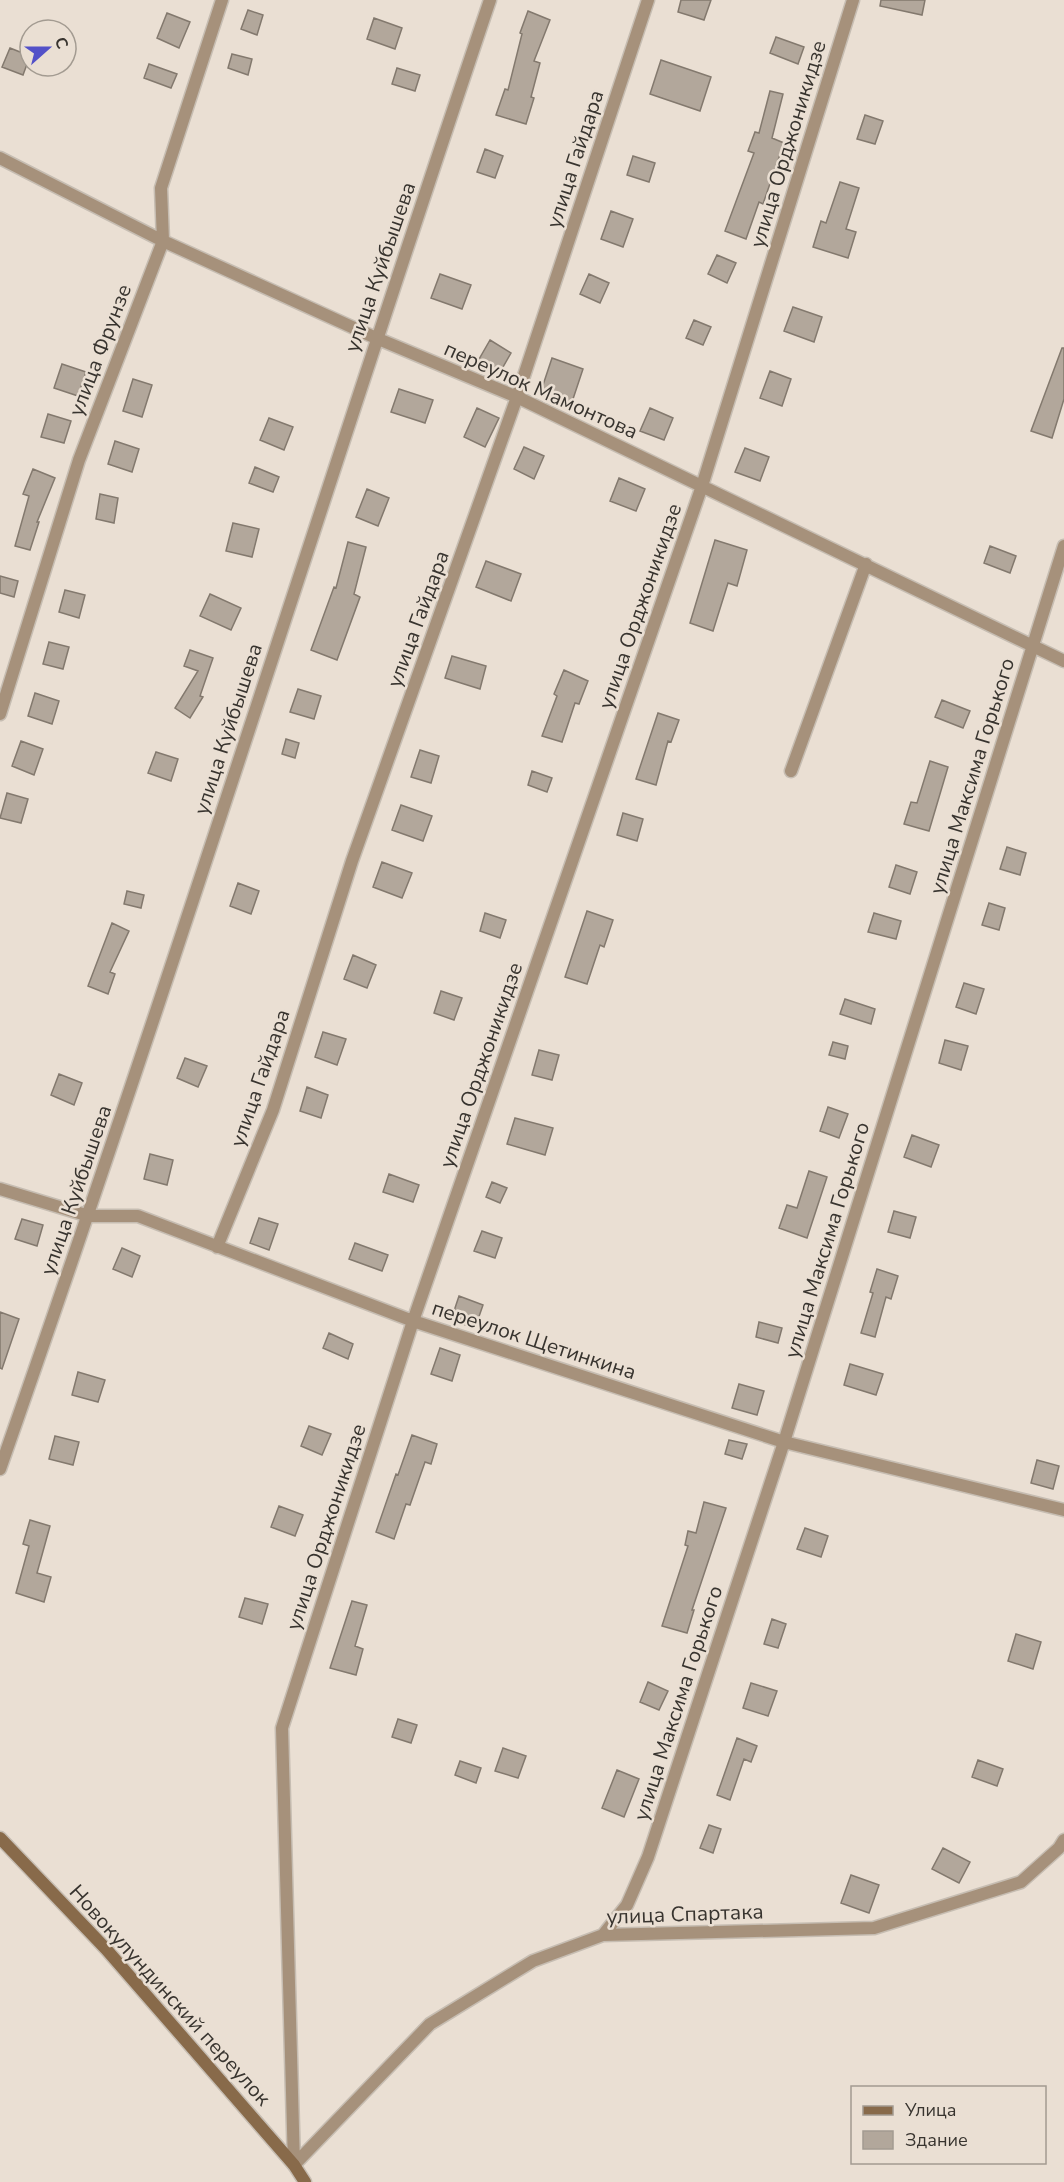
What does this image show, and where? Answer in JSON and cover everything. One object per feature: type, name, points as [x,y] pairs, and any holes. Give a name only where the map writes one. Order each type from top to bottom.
[{"type":"street","name":"улица Фрунзе","points":[[0,714],[78,460],[163,241],[161,188],[222,0]]},
{"type":"street","name":"улица Куйбышева","points":[[0,1469],[89,1216],[376,338],[490,0]]},
{"type":"street","name":"улица Гайдара","points":[[217,1247],[273,1110],[352,861],[517,397],[648,0]]},
{"type":"street","name":"улица Орджоникидзе","points":[[294,2165],[282,1728],[413,1321],[702,486],[854,0]]},
{"type":"street","name":"переулок Мамонтова","points":[[0,158],[163,241],[376,338],[517,397],[1064,661]]},
{"type":"street","name":"улица Максима Горького","points":[[603,1935],[627,1905],[648,1857],[784,1442],[1064,546]]},
{"type":"street","points":[[791,771],[866,564]]},
{"type":"street","name":"переулок Щетинкина","points":[[0,1189],[89,1216],[138,1216],[413,1321],[784,1442],[1064,1510]]},
{"type":"street","name":"Новокулундинский переулок","points":[[0,1838],[106,1949],[294,2165],[306,2182]]},
{"type":"street","name":"улица Спартака","points":[[294,2165],[430,2024],[533,1961],[603,1935],[874,1928],[1021,1882],[1059,1848],[1064,1840]]},
{"type":"building","points":[[681,0],[711,0],[704,20],[678,12]]},
{"type":"building","points":[[881,0],[925,0],[922,15],[880,6]]},
{"type":"building","points":[[248,10],[263,15],[257,35],[241,29]]},
{"type":"building","points":[[528,11],[550,20],[534,61],[540,63],[531,97],[534,98],[526,124],[496,115],[505,89],[508,90],[522,34],[520,33]]},
{"type":"building","points":[[167,13],[190,22],[179,48],[157,38]]},
{"type":"building","points":[[374,18],[402,28],[395,49],[367,39]]},
{"type":"building","points":[[776,37],[804,47],[798,64],[770,53]]},
{"type":"building","points":[[10,48],[18,51],[18,73],[2,67]]},
{"type":"building","points":[[232,54],[252,59],[248,75],[228,68]]},
{"type":"building","points":[[661,60],[711,77],[700,111],[650,94]]},
{"type":"building","points":[[149,64],[177,74],[171,88],[144,78]]},
{"type":"building","points":[[397,68],[420,75],[415,91],[392,84]]},
{"type":"building","points":[[770,91],[783,94],[772,138],[784,143],[763,204],[759,202],[746,239],[725,231],[754,153],[748,151],[755,132],[759,133]]},
{"type":"building","points":[[865,115],[883,121],[875,144],[857,139]]},
{"type":"building","points":[[485,149],[503,156],[495,178],[477,172]]},
{"type":"building","points":[[633,156],[655,163],[649,182],[627,175]]},
{"type":"building","points":[[840,182],[859,188],[846,229],[856,232],[848,258],[813,247],[821,221],[826,223]]},
{"type":"building","points":[[611,211],[633,219],[623,247],[601,239]]},
{"type":"building","points":[[717,255],[736,263],[727,283],[708,274]]},
{"type":"building","points":[[440,274],[471,285],[462,309],[431,298]]},
{"type":"building","points":[[589,274],[609,283],[600,303],[580,294]]},
{"type":"building","points":[[793,307],[822,317],[814,342],[784,331]]},
{"type":"building","points":[[694,320],[711,327],[703,345],[686,338]]},
{"type":"building","points":[[490,340],[511,353],[499,374],[478,361]]},
{"type":"building","points":[[1062,348],[1064,348],[1064,399],[1052,438],[1031,431]]},
{"type":"building","points":[[552,358],[583,369],[572,402],[541,391]]},
{"type":"building","points":[[62,364],[86,372],[78,396],[54,388]]},
{"type":"building","points":[[770,371],[791,379],[782,406],[760,398]]},
{"type":"building","points":[[133,379],[152,385],[142,417],[123,411]]},
{"type":"building","points":[[399,389],[433,400],[425,423],[391,412]]},
{"type":"building","points":[[477,408],[499,418],[485,447],[464,437]]},
{"type":"building","points":[[650,408],[673,418],[664,440],[640,431]]},
{"type":"building","points":[[48,414],[71,421],[64,443],[41,437]]},
{"type":"building","points":[[269,418],[293,427],[284,450],[260,440]]},
{"type":"building","points":[[115,441],[139,449],[132,472],[108,464]]},
{"type":"building","points":[[524,447],[544,456],[534,479],[514,469]]},
{"type":"building","points":[[745,448],[769,457],[760,481],[735,472]]},
{"type":"building","points":[[255,467],[279,477],[273,492],[249,483]]},
{"type":"building","points":[[33,469],[55,478],[37,522],[39,522],[30,550],[15,546],[29,496],[23,494]]},
{"type":"building","points":[[619,478],[645,489],[636,511],[610,501]]},
{"type":"building","points":[[367,489],[389,498],[378,526],[356,517]]},
{"type":"building","points":[[100,494],[118,498],[114,523],[96,519]]},
{"type":"building","points":[[233,523],[259,529],[252,557],[226,551]]},
{"type":"building","points":[[715,540],[747,550],[737,586],[728,583],[713,631],[690,623]]},
{"type":"building","points":[[348,542],[366,547],[354,594],[360,597],[337,660],[311,650],[334,587],[336,588]]},
{"type":"building","points":[[990,546],[1016,556],[1010,573],[984,563]]},
{"type":"building","points":[[486,561],[521,574],[511,601],[476,587]]},
{"type":"building","points":[[0,576],[18,581],[14,597],[0,593]]},
{"type":"building","points":[[65,590],[85,595],[79,618],[59,612]]},
{"type":"building","points":[[210,594],[241,608],[231,630],[200,616]]},
{"type":"building","points":[[49,642],[69,647],[63,669],[43,664]]},
{"type":"building","points":[[190,650],[213,658],[200,696],[203,697],[190,718],[175,708],[198,671],[184,666]]},
{"type":"building","points":[[452,656],[486,666],[480,689],[445,678]]},
{"type":"building","points":[[564,670],[588,681],[579,704],[575,703],[562,742],[542,736],[557,696],[554,694]]},
{"type":"building","points":[[298,689],[321,696],[314,719],[290,712]]},
{"type":"building","points":[[35,693],[59,701],[52,724],[28,716]]},
{"type":"building","points":[[942,700],[970,711],[963,728],[935,717]]},
{"type":"building","points":[[658,713],[679,720],[671,742],[668,741],[656,785],[636,779]]},
{"type":"building","points":[[286,739],[299,743],[295,758],[282,754]]},
{"type":"building","points":[[21,741],[43,749],[34,775],[12,766]]},
{"type":"building","points":[[420,750],[439,756],[431,783],[411,777]]},
{"type":"building","points":[[156,752],[178,759],[171,781],[148,773]]},
{"type":"building","points":[[930,761],[948,767],[929,831],[904,824],[911,802],[917,803]]},
{"type":"building","points":[[532,771],[552,778],[547,792],[528,785]]},
{"type":"building","points":[[7,793],[28,799],[21,823],[0,818]]},
{"type":"building","points":[[401,805],[432,816],[423,841],[392,830]]},
{"type":"building","points":[[623,813],[643,819],[637,841],[617,835]]},
{"type":"building","points":[[1007,847],[1026,853],[1020,875],[1000,869]]},
{"type":"building","points":[[382,862],[412,873],[402,898],[373,887]]},
{"type":"building","points":[[896,865],[917,872],[910,894],[889,887]]},
{"type":"building","points":[[238,883],[259,891],[251,914],[230,906]]},
{"type":"building","points":[[127,891],[144,895],[141,908],[124,904]]},
{"type":"building","points":[[989,903],[1005,908],[999,930],[982,925]]},
{"type":"building","points":[[587,911],[613,920],[604,947],[600,945],[587,984],[565,977]]},
{"type":"building","points":[[485,913],[506,920],[500,938],[480,931]]},
{"type":"building","points":[[874,913],[901,921],[896,939],[868,932]]},
{"type":"building","points":[[112,923],[129,931],[110,972],[115,974],[108,994],[88,986]]},
{"type":"building","points":[[353,955],[376,965],[367,988],[344,979]]},
{"type":"building","points":[[964,983],[984,989],[976,1014],[956,1007]]},
{"type":"building","points":[[441,991],[462,998],[454,1020],[434,1013]]},
{"type":"building","points":[[845,999],[875,1009],[871,1024],[840,1014]]},
{"type":"building","points":[[323,1032],[346,1039],[337,1065],[315,1057]]},
{"type":"building","points":[[945,1040],[968,1046],[961,1070],[939,1063]]},
{"type":"building","points":[[833,1042],[848,1046],[845,1059],[829,1055]]},
{"type":"building","points":[[539,1050],[559,1055],[552,1080],[532,1075]]},
{"type":"building","points":[[185,1058],[207,1066],[198,1087],[177,1078]]},
{"type":"building","points":[[59,1074],[82,1083],[74,1105],[51,1095]]},
{"type":"building","points":[[307,1087],[328,1095],[321,1118],[300,1111]]},
{"type":"building","points":[[828,1107],[848,1114],[839,1138],[820,1131]]},
{"type":"building","points":[[515,1118],[553,1128],[545,1155],[507,1144]]},
{"type":"building","points":[[912,1135],[939,1145],[931,1167],[904,1157]]},
{"type":"building","points":[[150,1154],[173,1160],[167,1185],[144,1179]]},
{"type":"building","points":[[809,1171],[827,1177],[807,1238],[779,1228],[787,1205],[797,1208]]},
{"type":"building","points":[[389,1174],[419,1185],[413,1202],[383,1192]]},
{"type":"building","points":[[492,1182],[507,1188],[500,1203],[486,1197]]},
{"type":"building","points":[[894,1211],[916,1217],[910,1238],[888,1232]]},
{"type":"building","points":[[259,1218],[278,1224],[269,1250],[250,1243]]},
{"type":"building","points":[[22,1219],[43,1225],[37,1246],[15,1239]]},
{"type":"building","points":[[482,1231],[502,1238],[495,1258],[474,1251]]},
{"type":"building","points":[[355,1243],[388,1255],[382,1271],[349,1259]]},
{"type":"building","points":[[122,1248],[140,1256],[132,1277],[113,1269]]},
{"type":"building","points":[[877,1269],[898,1276],[891,1299],[886,1297],[875,1337],[861,1333],[873,1293],[870,1292]]},
{"type":"building","points":[[459,1296],[483,1305],[475,1328],[451,1320]]},
{"type":"building","points":[[0,1312],[19,1319],[2,1369],[0,1368]]},
{"type":"building","points":[[759,1322],[782,1328],[778,1343],[756,1337]]},
{"type":"building","points":[[329,1333],[353,1344],[348,1359],[323,1348]]},
{"type":"building","points":[[440,1348],[460,1355],[452,1381],[431,1374]]},
{"type":"building","points":[[850,1364],[883,1374],[876,1395],[844,1385]]},
{"type":"building","points":[[78,1372],[105,1380],[98,1402],[72,1395]]},
{"type":"building","points":[[739,1384],[764,1391],[757,1415],[732,1408]]},
{"type":"building","points":[[309,1426],[331,1434],[322,1455],[301,1446]]},
{"type":"building","points":[[412,1435],[437,1444],[431,1464],[425,1462],[410,1505],[406,1504],[394,1539],[376,1532]]},
{"type":"building","points":[[55,1436],[79,1442],[73,1465],[49,1459]]},
{"type":"building","points":[[729,1440],[747,1444],[742,1459],[725,1454]]},
{"type":"building","points":[[1037,1460],[1059,1466],[1053,1489],[1031,1483]]},
{"type":"building","points":[[704,1502],[726,1508],[692,1610],[694,1610],[687,1633],[662,1626],[688,1546],[685,1545],[688,1531],[696,1533]]},
{"type":"building","points":[[279,1506],[303,1515],[295,1536],[271,1527]]},
{"type":"building","points":[[30,1520],[50,1526],[37,1573],[51,1577],[44,1602],[16,1593],[29,1546],[23,1544]]},
{"type":"building","points":[[805,1528],[828,1536],[821,1557],[797,1549]]},
{"type":"building","points":[[245,1598],[268,1604],[262,1624],[239,1617]]},
{"type":"building","points":[[352,1601],[367,1605],[355,1646],[363,1649],[356,1675],[330,1668]]},
{"type":"building","points":[[772,1619],[786,1624],[778,1648],[764,1644]]},
{"type":"building","points":[[1016,1634],[1041,1642],[1033,1669],[1008,1661]]},
{"type":"building","points":[[648,1682],[668,1691],[659,1710],[640,1702]]},
{"type":"building","points":[[751,1683],[777,1691],[768,1716],[743,1708]]},
{"type":"building","points":[[398,1719],[417,1725],[411,1743],[392,1737]]},
{"type":"building","points":[[737,1738],[757,1746],[751,1762],[744,1759],[730,1800],[717,1795]]},
{"type":"building","points":[[503,1748],[526,1756],[518,1778],[495,1771]]},
{"type":"building","points":[[978,1760],[1003,1769],[997,1786],[972,1777]]},
{"type":"building","points":[[460,1761],[481,1768],[476,1783],[455,1775]]},
{"type":"building","points":[[617,1770],[639,1779],[624,1817],[602,1808]]},
{"type":"building","points":[[709,1825],[721,1829],[713,1853],[700,1848]]},
{"type":"building","points":[[943,1848],[970,1862],[959,1883],[932,1869]]},
{"type":"building","points":[[851,1875],[879,1885],[869,1913],[841,1903]]}]
